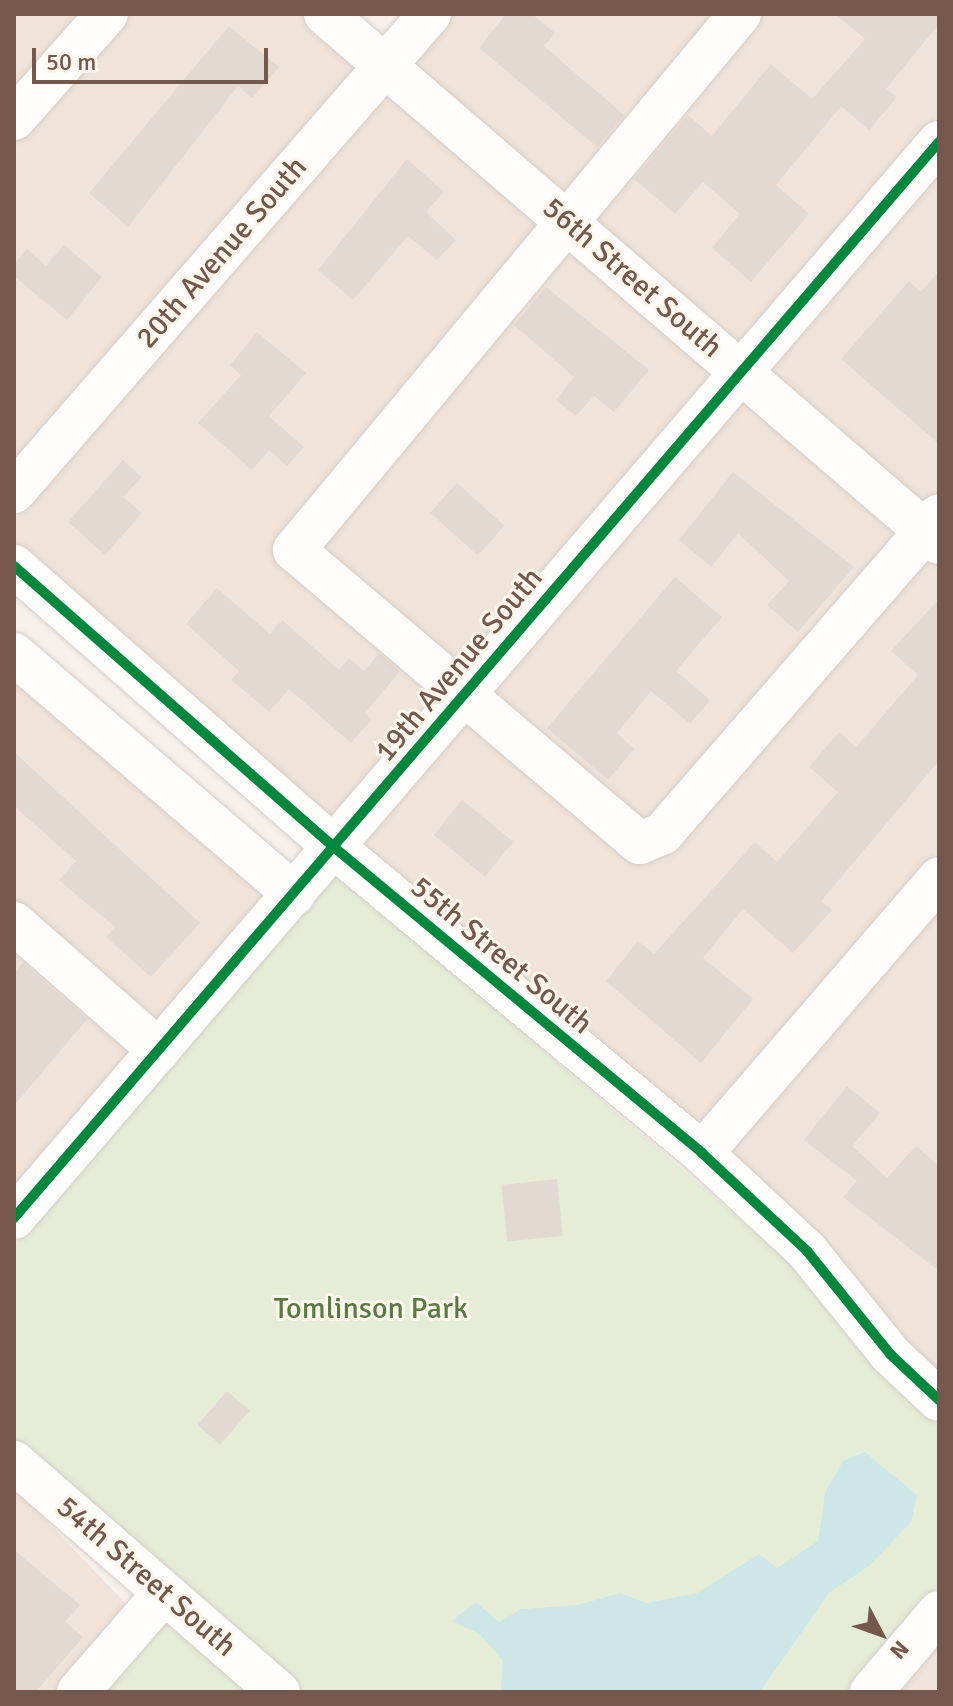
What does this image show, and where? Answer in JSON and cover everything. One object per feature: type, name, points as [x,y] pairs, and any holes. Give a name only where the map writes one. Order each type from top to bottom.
[{"type":"street","points":[[14,119],[107,14]]},
{"type":"street","name":"56th Street South","points":[[325,14],[740,371],[934,530]]},
{"type":"street","name":"20th Avenue South","points":[[14,492],[430,14]]},
{"type":"street","points":[[740,14],[294,550],[640,843],[663,833],[934,530]]},
{"type":"street","name":"19th Avenue South","points":[[14,1218],[939,142]]},
{"type":"street","name":"55th Street South","points":[[14,566],[335,848],[702,1153],[807,1251],[890,1354],[939,1400]]},
{"type":"street","points":[[14,654],[294,894]]},
{"type":"street","points":[[702,1153],[939,878]]},
{"type":"street","points":[[14,923],[159,1050]]},
{"type":"street","name":"54th Street South","points":[[14,1462],[279,1692]]},
{"type":"street","points":[[78,1692],[164,1593]]},
{"type":"street","points":[[892,1685],[939,1612]]},
{"type":"shaded area","points":[[14,14],[300,14],[360,66],[14,465]]},
{"type":"shaded area","points":[[454,14],[939,14],[939,114],[737,347],[410,65]]},
{"type":"shaded area","points":[[388,90],[715,371],[331,824],[14,544],[14,520]]},
{"type":"shaded area","points":[[939,170],[939,522],[764,371]]},
{"type":"shaded area","points":[[743,396],[939,565],[939,850],[698,1129],[359,848]]},
{"type":"shaded area","points":[[14,676],[269,894],[14,1190]]},
{"type":"shaded area","points":[[939,907],[939,1377],[726,1153]]},
{"type":"shaded area","points":[[14,1487],[128,1606],[54,1692],[14,1692]]},
{"type":"shaded area","points":[[939,1640],[939,1692],[894,1692]]},
{"type":"green space","name":"Tomlinson Park","points":[[338,873],[808,1278],[877,1363],[939,1422],[939,1584],[846,1692],[760,1692],[829,1593],[869,1566],[843,1462],[825,1492],[818,1541],[777,1568],[759,1554],[698,1593],[646,1603],[620,1593],[577,1605],[521,1609],[499,1622],[476,1602],[478,1633],[502,1659],[501,1692],[303,1692],[14,1440],[14,1246]]},
{"type":"green space","points":[[167,1617],[254,1692],[103,1692]]},
{"type":"water","points":[[865,1452],[917,1495],[911,1522],[869,1566],[829,1593],[760,1692],[501,1692],[502,1659],[478,1633],[451,1621],[476,1602],[499,1622],[521,1609],[577,1605],[620,1593],[646,1603],[697,1593],[759,1554],[777,1568],[818,1541],[825,1492],[843,1461]]},
{"type":"building","points":[[506,14],[532,14],[555,33],[544,46],[624,115],[597,147],[479,48]]},
{"type":"building","points":[[835,14],[939,14],[939,24],[886,89],[897,97],[869,130],[841,106],[776,185],[809,214],[751,282],[712,248],[740,214],[703,182],[675,214],[634,179],[688,115],[712,136],[771,64],[812,99],[865,39]]},
{"type":"building","points":[[229,26],[279,67],[252,98],[238,86],[128,227],[89,193]]},
{"type":"building","points":[[407,159],[444,192],[426,212],[456,240],[437,260],[408,236],[353,300],[318,270]]},
{"type":"building","points":[[64,245],[102,277],[67,320],[14,276],[14,264],[27,249],[46,266]]},
{"type":"building","points":[[939,271],[939,444],[841,359],[909,281],[921,292]]},
{"type":"building","points":[[546,287],[649,370],[614,412],[594,396],[576,416],[556,400],[574,377],[514,325]]},
{"type":"building","points":[[257,332],[306,373],[269,416],[304,447],[287,466],[269,450],[252,470],[198,423],[241,375],[230,365]]},
{"type":"building","points":[[123,460],[142,477],[123,497],[142,513],[105,555],[68,522]]},
{"type":"building","points":[[733,472],[854,567],[798,632],[767,605],[789,581],[738,533],[711,567],[679,540]]},
{"type":"building","points":[[457,483],[505,526],[478,556],[430,513]]},
{"type":"building","points":[[675,577],[722,617],[676,671],[710,700],[690,724],[651,691],[617,733],[634,749],[608,780],[547,728]]},
{"type":"building","points":[[217,588],[270,634],[282,620],[339,670],[349,658],[364,671],[379,653],[400,671],[365,713],[372,719],[351,743],[289,689],[269,712],[231,680],[239,671],[186,624]]},
{"type":"building","points":[[939,599],[939,761],[821,901],[832,910],[793,953],[743,909],[703,958],[753,999],[701,1063],[606,981],[638,941],[654,954],[755,842],[777,862],[838,792],[809,767],[839,732],[856,747],[918,675],[891,651]]},
{"type":"building","points":[[14,752],[200,923],[151,977],[106,937],[115,927],[59,880],[76,861],[14,806]]},
{"type":"building","points":[[462,800],[513,842],[485,877],[434,835]]},
{"type":"building","points":[[23,963],[87,1019],[14,1106],[14,973]]},
{"type":"building","points":[[847,1086],[880,1113],[852,1146],[887,1178],[916,1146],[939,1166],[939,1271],[843,1197],[857,1181],[804,1140]]},
{"type":"building","points":[[557,1179],[563,1236],[507,1242],[501,1185]]},
{"type":"building","points":[[227,1391],[250,1411],[220,1445],[197,1425]]},
{"type":"building","points":[[14,1550],[80,1605],[65,1622],[83,1637],[36,1692],[14,1692]]},
{"type":"cycle path","points":[[14,1218],[939,142]]},
{"type":"cycle path","points":[[14,566],[335,848],[702,1153],[807,1251],[890,1354],[939,1400]]}]
